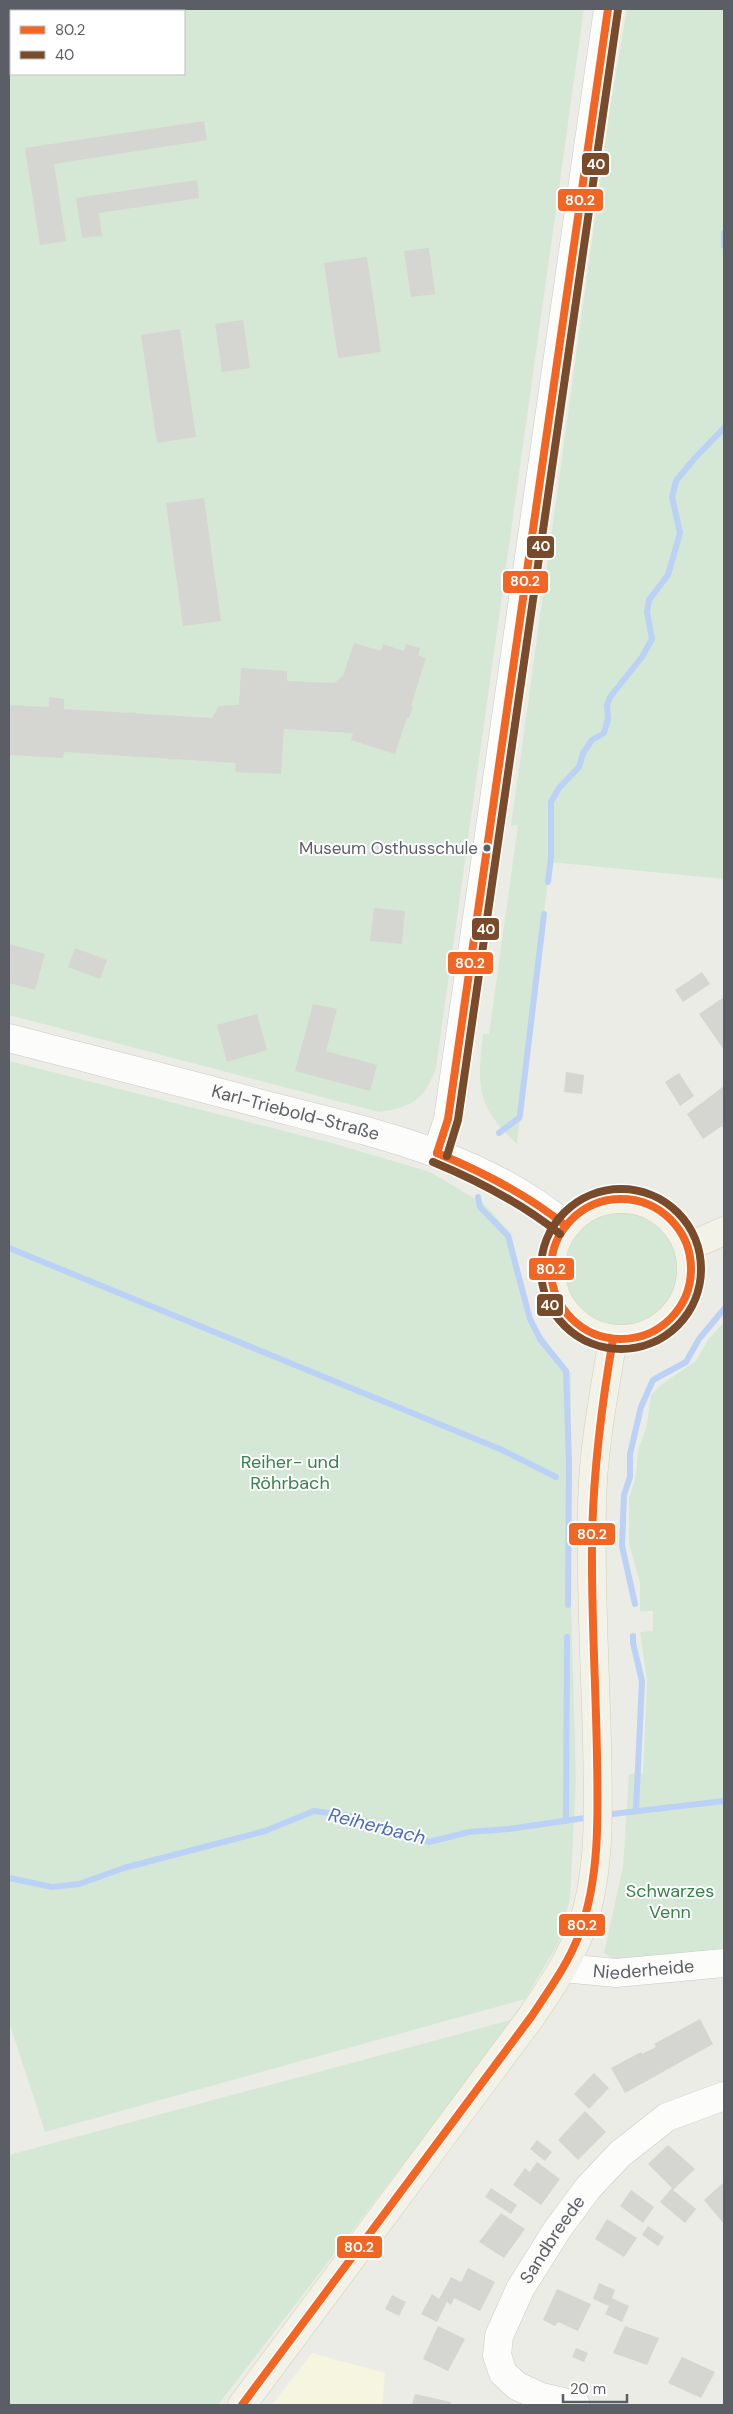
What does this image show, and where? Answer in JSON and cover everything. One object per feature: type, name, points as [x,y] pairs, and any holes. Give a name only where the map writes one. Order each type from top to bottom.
[{"type":"main road","points":[[617,1199],[640,1201],[662,1212],[678,1227],[688,1247],[692,1275],[685,1299],[673,1317],[656,1331],[636,1338],[612,1339],[590,1332],[569,1317],[554,1292],[551,1263],[559,1236],[574,1217],[596,1204],[617,1199]]},
{"type":"main road","points":[[688,1247],[724,1231]]},
{"type":"main road","points":[[242,2405],[525,2025],[562,1968],[580,1932],[588,1906],[595,1871],[597,1802],[592,1504],[612,1339]]},
{"type":"street","points":[[437,1153],[448,1119],[451,1100],[608,9]]},
{"type":"street","name":"Karl-Triebold-Straße","points":[[9,1038],[338,1123],[437,1153],[470,1167],[517,1191],[566,1226]]},
{"type":"street","name":"Niederheide","points":[[562,1968],[616,1973],[724,1962]]},
{"type":"street","name":"Sandbreede","points":[[576,2405],[541,2397],[525,2390],[517,2386],[503,2373],[497,2355],[499,2336],[520,2289],[557,2230],[588,2188],[620,2154],[667,2117],[724,2096]]},
{"type":"shaded area","points":[[312,2353],[385,2373],[382,2405],[272,2405]]},
{"type":"green space","points":[[9,9],[584,9],[436,1068],[427,1088],[416,1100],[401,1108],[379,1112],[9,1015]]},
{"type":"green space","points":[[627,9],[724,9],[724,879],[550,862],[517,1144],[494,1118],[482,1095],[480,1082],[481,1052],[483,1034],[489,1034],[518,825],[511,826],[611,102]]},
{"type":"green space","name":"Reiher- und Röhrbach","points":[[9,1061],[332,1143],[430,1172],[484,1204],[511,1233],[531,1317],[552,1350],[571,1373],[570,1572],[576,1779],[570,1898],[559,1942],[525,1999],[45,2132],[9,2022]]},
{"type":"green space","points":[[622,1211],[644,1215],[663,1228],[676,1247],[680,1269],[676,1291],[663,1310],[644,1323],[622,1327],[600,1323],[581,1310],[568,1291],[564,1269],[568,1247],[581,1228],[600,1215]]},
{"type":"green space","name":"Schwarzes Venn","points":[[724,1322],[724,1951],[616,1961],[604,1953],[623,1867],[629,1774],[643,1773],[647,1681],[640,1632],[653,1631],[653,1611],[640,1611],[640,1583],[629,1543],[629,1497],[635,1480],[639,1447],[646,1429],[651,1395],[662,1384],[696,1361],[708,1340]]},
{"type":"green space","points":[[515,2019],[218,2405],[9,2405],[9,2155]]},
{"type":"building","points":[[204,121],[207,140],[54,164],[66,241],[40,245],[25,148]]},
{"type":"building","points":[[197,180],[199,198],[99,213],[102,236],[82,238],[76,198]]},
{"type":"building","points":[[429,248],[435,294],[411,297],[404,251]]},
{"type":"building","points":[[367,257],[381,352],[338,358],[324,263]]},
{"type":"building","points":[[243,320],[250,368],[222,372],[215,324]]},
{"type":"building","points":[[180,329],[196,437],[157,443],[141,335]]},
{"type":"building","points":[[204,498],[221,621],[183,626],[166,503]]},
{"type":"building","points":[[354,643],[381,651],[383,644],[404,651],[406,644],[420,648],[418,655],[426,658],[411,706],[413,707],[409,718],[407,718],[395,754],[351,740],[353,733],[284,729],[281,774],[235,772],[236,763],[64,752],[63,758],[9,755],[9,705],[49,707],[49,697],[64,699],[64,709],[212,718],[219,706],[239,705],[241,668],[287,671],[287,681],[334,683],[343,676]]},
{"type":"building","points":[[374,908],[405,911],[402,944],[370,941]]},
{"type":"building","points":[[9,944],[45,954],[35,990],[9,983]]},
{"type":"building","points":[[75,948],[107,960],[100,979],[68,967]]},
{"type":"building","points":[[702,972],[710,984],[683,1002],[675,990]]},
{"type":"building","points":[[724,997],[724,1050],[699,1014]]},
{"type":"building","points":[[313,1004],[337,1009],[326,1051],[377,1065],[370,1091],[295,1071]]},
{"type":"building","points":[[257,1014],[267,1050],[227,1062],[217,1025]]},
{"type":"building","points":[[566,1072],[584,1075],[582,1094],[564,1092]]},
{"type":"building","points":[[679,1073],[694,1096],[680,1106],[665,1082]]},
{"type":"building","points":[[724,1086],[724,1130],[722,1126],[703,1139],[687,1114]]},
{"type":"building","points":[[700,2019],[713,2044],[625,2093],[611,2068],[641,2052],[642,2054],[656,2047],[654,2044]]},
{"type":"building","points":[[594,2073],[609,2088],[589,2109],[574,2094]]},
{"type":"building","points":[[585,2111],[606,2132],[578,2160],[558,2140]]},
{"type":"building","points":[[537,2140],[552,2152],[545,2161],[530,2149]]},
{"type":"building","points":[[668,2145],[695,2169],[673,2190],[696,2209],[685,2223],[660,2202],[672,2188],[648,2164]]},
{"type":"building","points":[[537,2162],[560,2179],[541,2205],[513,2185],[525,2168],[530,2172]]},
{"type":"building","points":[[724,2182],[724,2224],[704,2200]]},
{"type":"building","points":[[491,2188],[517,2205],[511,2214],[485,2197]]},
{"type":"building","points":[[631,2190],[654,2207],[643,2223],[620,2206]]},
{"type":"building","points":[[501,2213],[525,2229],[504,2258],[479,2242]]},
{"type":"building","points":[[607,2219],[637,2238],[624,2257],[595,2239]]},
{"type":"building","points":[[648,2226],[664,2237],[658,2246],[642,2235]]},
{"type":"building","points":[[468,2268],[495,2282],[480,2311],[454,2298],[451,2305],[447,2302],[437,2322],[421,2314],[432,2294],[439,2299],[451,2277],[461,2282]]},
{"type":"building","points":[[599,2283],[615,2290],[612,2298],[629,2306],[622,2322],[605,2314],[609,2306],[593,2299]]},
{"type":"building","points":[[557,2289],[591,2304],[578,2331],[558,2322],[555,2326],[543,2320]]},
{"type":"building","points":[[392,2295],[406,2302],[399,2316],[385,2309]]},
{"type":"building","points":[[438,2326],[465,2339],[448,2371],[423,2359]]},
{"type":"building","points":[[625,2326],[659,2338],[647,2365],[613,2353]]},
{"type":"building","points":[[576,2348],[588,2353],[584,2362],[572,2357]]},
{"type":"building","points":[[682,2357],[715,2372],[701,2398],[668,2383]]},
{"type":"building","points":[[415,2394],[451,2402],[450,2405],[412,2405]]},
{"type":"waterway","points":[[724,233],[724,246]]},
{"type":"waterway","points":[[548,882],[551,858],[551,802],[559,788],[579,767],[583,753],[592,740],[604,733],[608,719],[607,705],[610,697],[642,657],[652,639],[647,612],[649,600],[668,575],[680,533],[672,497],[676,481],[724,428]]},
{"type":"waterway","points":[[499,1133],[519,1118],[520,1115],[544,914]]},
{"type":"waterway","points":[[478,1197],[480,1207],[508,1236],[530,1319],[540,1339],[566,1371],[569,1463],[568,1605]]},
{"type":"waterway","points":[[9,1248],[500,1449],[556,1477]]},
{"type":"waterway","points":[[635,1604],[622,1546],[624,1495],[630,1477],[630,1454],[641,1407],[653,1380],[686,1362],[699,1339],[724,1309]]},
{"type":"waterway","points":[[633,1636],[642,1681],[636,1810]]},
{"type":"waterway","points":[[566,1821],[567,1637]]},
{"type":"waterway","name":"Reiherbach","points":[[604,1815],[724,1801]]},
{"type":"waterway","name":"Reiherbach","points":[[9,1878],[52,1887],[79,1884],[124,1868],[265,1831],[314,1811],[350,1816],[429,1842],[469,1832],[509,1829],[591,1817]]},
{"type":"transit line","name":"80.2","points":[[437,1153],[448,1119],[608,9]]},
{"type":"transit line","name":"40","points":[[447,1156],[458,1120],[618,10]]},
{"type":"transit line","name":"80.2","points":[[437,1153],[471,1168],[520,1194],[566,1226]]},
{"type":"transit line","name":"40","points":[[433,1162],[499,1193],[530,1212],[560,1234]]},
{"type":"transit line","name":"40","points":[[621,1189],[651,1195],[672,1207],[683,1218],[695,1239],[701,1269],[695,1299],[683,1320],[672,1331],[651,1343],[621,1349],[591,1343],[570,1331],[559,1320],[547,1299],[541,1269],[547,1239],[559,1218],[570,1207],[591,1195],[621,1189]]},
{"type":"transit line","name":"80.2","points":[[621,1199],[648,1205],[660,1211],[670,1220],[679,1230],[685,1242],[691,1269],[685,1296],[679,1308],[670,1318],[660,1327],[648,1333],[621,1339],[594,1333],[582,1327],[572,1318],[563,1308],[557,1296],[551,1269],[557,1242],[563,1230],[572,1220],[582,1211],[594,1205],[621,1199]]},
{"type":"transit line","name":"80.2","points":[[242,2405],[531,2017],[552,1986],[580,1932],[587,1911],[596,1845],[597,1779],[592,1536],[597,1451],[613,1339]]},
{"type":"place","name":"Museum Osthusschule","points":[[487,848]]}]
